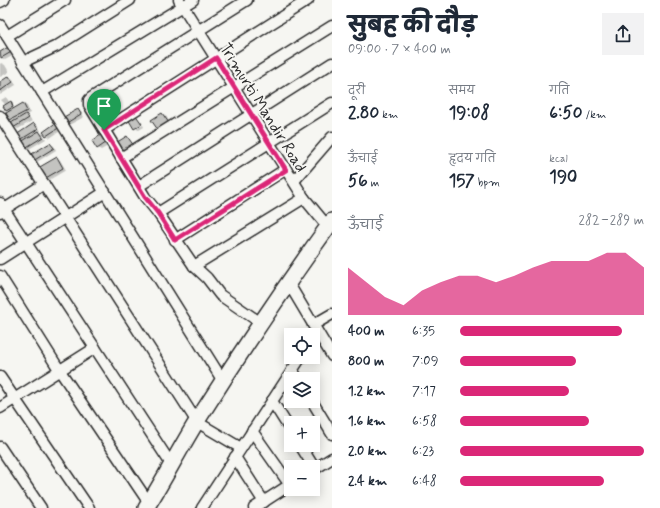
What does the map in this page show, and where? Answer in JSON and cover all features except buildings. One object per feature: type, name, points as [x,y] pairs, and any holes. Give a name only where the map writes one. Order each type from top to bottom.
[{"type":"street","points":[[0,2],[4,0]]},
{"type":"street","points":[[7,36],[65,0]]},
{"type":"street","points":[[23,62],[57,46],[130,0]]},
{"type":"street","points":[[42,92],[181,3],[192,0]]},
{"type":"street","points":[[247,0],[89,100],[89,105],[145,197],[158,213],[194,266],[207,278],[220,295],[261,323]]},
{"type":"street","points":[[104,130],[308,0]]},
{"type":"street","name":"Trimurti Mandir Road","points":[[181,3],[304,198],[330,224]]},
{"type":"street","points":[[0,25],[223,381]]},
{"type":"street","points":[[121,158],[332,26]]},
{"type":"street","points":[[139,186],[332,63]]},
{"type":"street","points":[[158,213],[332,103]]},
{"type":"street","points":[[0,116],[197,422],[238,453],[264,502]]},
{"type":"street","points":[[294,182],[332,137]]},
{"type":"street","points":[[175,240],[286,170]]},
{"type":"street","points":[[44,184],[1,208],[26,242],[171,464]]},
{"type":"street","points":[[0,259],[105,192]]},
{"type":"street","points":[[194,266],[304,198]]},
{"type":"street","points":[[0,276],[147,506],[171,464],[223,381],[261,323],[330,224]]},
{"type":"street","points":[[289,284],[312,328]]},
{"type":"street","points":[[318,328],[332,314]]},
{"type":"street","points":[[320,337],[329,345],[332,356]]},
{"type":"street","points":[[0,408],[95,348]]},
{"type":"street","points":[[202,508],[296,364]]},
{"type":"street","points":[[0,377],[89,508]]},
{"type":"street","points":[[272,401],[284,420]]},
{"type":"street","points":[[316,408],[332,434]]},
{"type":"street","points":[[252,431],[284,476]]},
{"type":"street","points":[[0,447],[41,508]]},
{"type":"street","points":[[320,465],[332,458]]},
{"type":"street","points":[[254,508],[284,488]]},
{"type":"route","points":[[216,58],[286,170],[175,240],[158,213],[145,197],[104,130],[216,58]]}]
